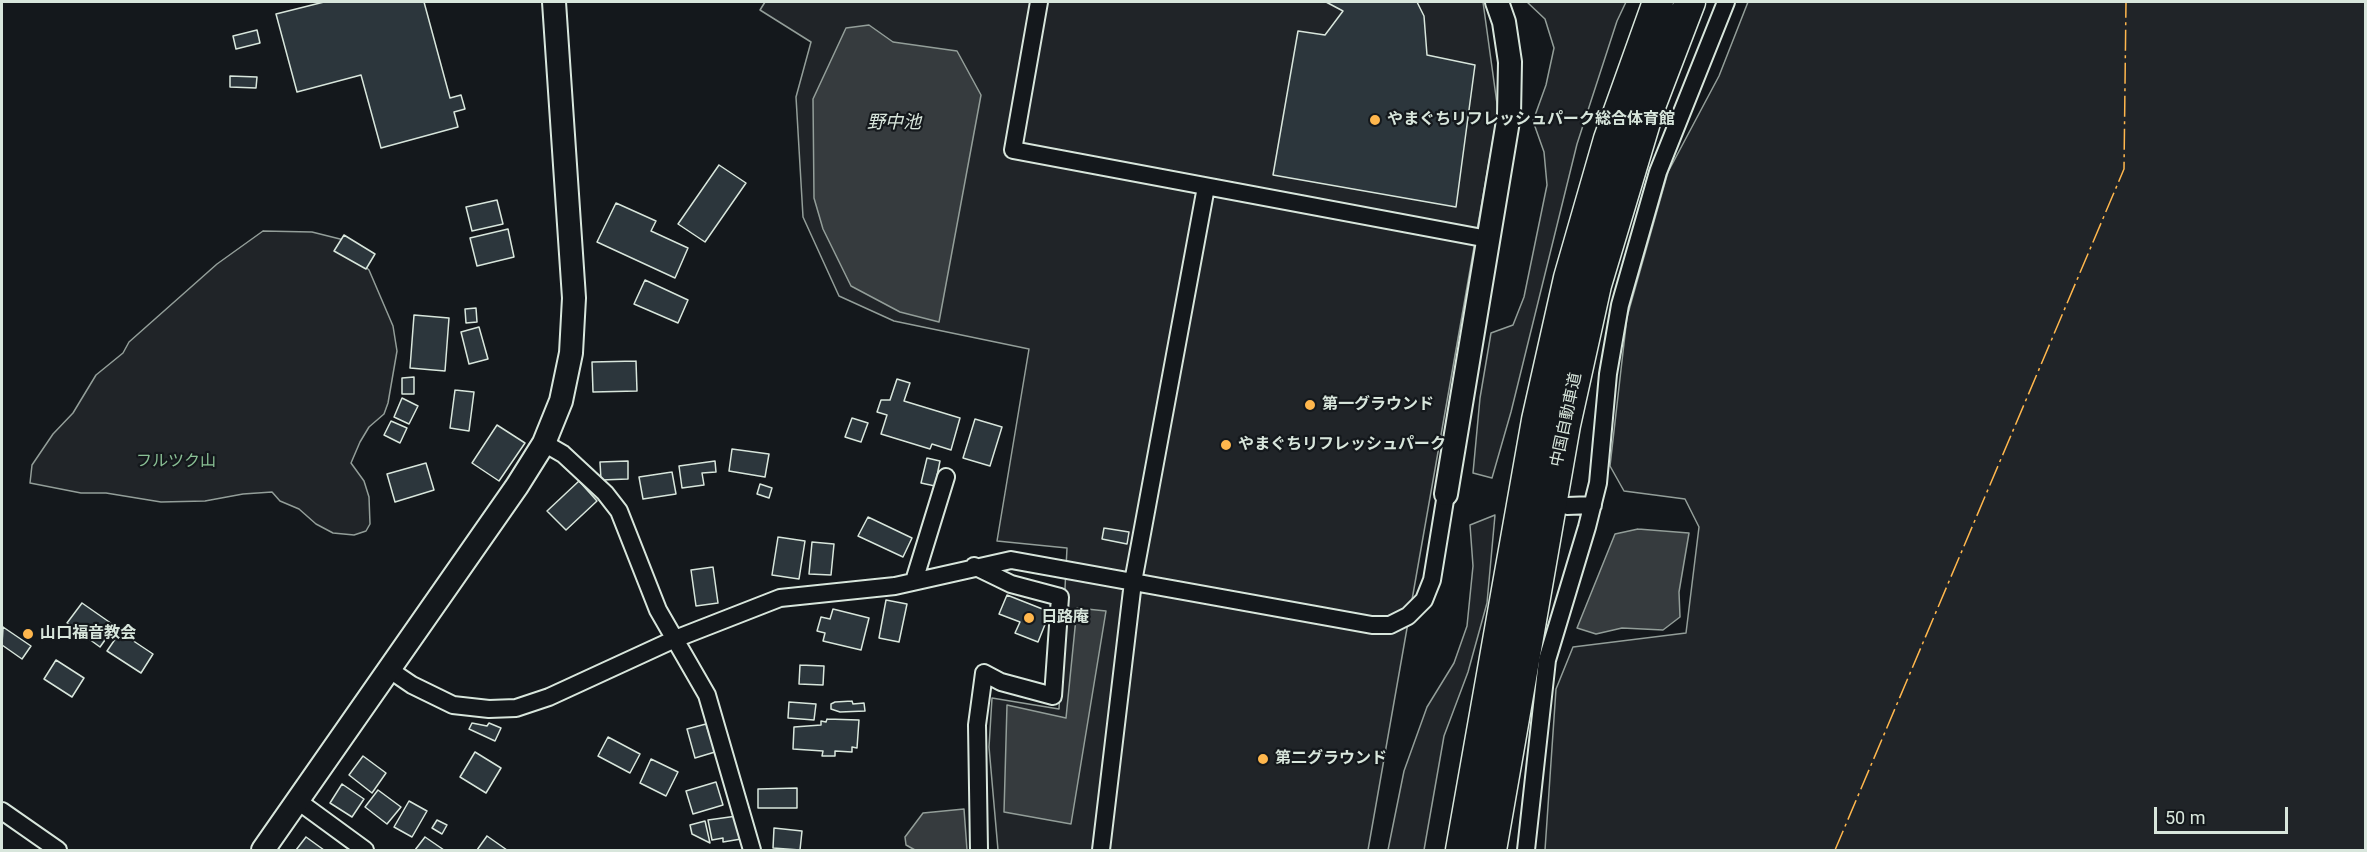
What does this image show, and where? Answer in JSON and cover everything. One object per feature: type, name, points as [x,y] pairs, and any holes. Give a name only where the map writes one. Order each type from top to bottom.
[{"type":"highway","name":"中国自動車道","points":[[1461,850],[1537,420],[1569,278],[1609,139],[1658,2]]},
{"type":"highway","name":"中国自動車道","points":[[1491,850],[1558,459],[1596,285],[1649,109],[1690,2]]},
{"type":"street","points":[[263,850],[485,535],[544,443],[561,401],[574,327],[570,202],[554,2]]},
{"type":"street","points":[[1039,2],[1013,150],[1488,239]]},
{"type":"street","points":[[390,669],[412,685],[453,705],[489,709],[516,708],[549,697],[675,639],[780,598],[914,581],[1011,560],[1372,625],[1390,625],[1408,616],[1424,600],[1432,580],[1509,115],[1510,62],[1504,22],[1497,2]]},
{"type":"street","points":[[1526,850],[1547,660],[1598,483],[1608,374],[1620,304],[1634,248],[1658,172],[1726,2]]},
{"type":"street","points":[[1101,850],[1133,582],[1206,187]]},
{"type":"street","points":[[544,443],[563,454],[605,493],[619,511],[658,610],[707,695],[752,850]]},
{"type":"street","points":[[914,581],[946,477]]},
{"type":"street","points":[[1567,506],[1593,506]]},
{"type":"street","points":[[974,567],[1011,584],[1059,597],[1053,696],[1001,682],[984,673],[976,725],[979,850]]},
{"type":"street","points":[[298,801],[345,845],[365,850]]},
{"type":"street","points":[[2,811],[58,850]]},
{"type":"green space","name":"やまぐちリフレッシュパーク","points":[[765,2],[1483,2],[1498,111],[1368,850],[998,850],[989,747],[992,698],[1059,709],[1067,548],[997,541],[1029,349],[894,321],[839,296],[803,217],[796,97],[811,42],[760,10]]},
{"type":"green space","points":[[1527,2],[1626,2],[1617,21],[1577,144],[1511,412],[1492,478],[1473,473],[1480,398],[1491,333],[1513,325],[1524,297],[1547,185],[1544,152],[1533,121],[1546,85],[1554,48],[1545,19]]},
{"type":"green space","points":[[1748,2],[2365,2],[2365,850],[1545,850],[1556,689],[1573,647],[1686,633],[1699,527],[1685,499],[1624,491],[1610,466],[1627,317],[1668,172],[1719,76]]},
{"type":"green space","name":"フルツク山","points":[[263,231],[312,232],[344,240],[351,253],[369,270],[393,326],[397,351],[388,403],[384,414],[369,427],[351,463],[364,481],[369,497],[370,524],[366,531],[354,535],[333,533],[316,524],[299,509],[280,501],[272,492],[243,494],[205,501],[161,502],[106,493],[81,493],[30,483],[32,465],[53,434],[73,413],[96,375],[123,353],[129,342],[217,264]]},
{"type":"green space","points":[[1495,515],[1487,603],[1468,672],[1444,736],[1424,850],[1388,850],[1404,771],[1427,707],[1454,663],[1467,626],[1473,566],[1470,525]]},
{"type":"water","name":"野中池","points":[[869,25],[893,42],[957,51],[981,95],[939,322],[900,312],[851,286],[823,229],[814,198],[813,99],[846,28]]},
{"type":"water","points":[[1638,529],[1689,533],[1679,592],[1680,617],[1663,630],[1622,628],[1596,634],[1577,628],[1615,534]]},
{"type":"water","points":[[1077,608],[1106,611],[1071,824],[1004,812],[1007,705],[1066,718]]},
{"type":"water","points":[[964,809],[967,850],[915,850],[906,845],[905,837],[923,813]]},
{"type":"building","points":[[324,2],[424,2],[450,98],[461,95],[465,109],[454,112],[458,127],[381,148],[361,75],[297,92],[276,14]]},
{"type":"building","name":"やまぐちリフレッシュパーク総合体育館","points":[[1326,2],[1417,2],[1424,16],[1427,55],[1475,65],[1456,207],[1273,175],[1298,31],[1325,35],[1343,11]]},
{"type":"building","points":[[257,30],[260,43],[236,49],[233,36]]},
{"type":"building","points":[[230,76],[257,77],[256,88],[230,87]]},
{"type":"building","points":[[719,165],[746,183],[705,242],[678,224]]},
{"type":"building","points":[[497,200],[503,224],[472,231],[466,207]]},
{"type":"building","points":[[616,203],[656,221],[651,231],[688,248],[675,278],[597,242]]},
{"type":"building","points":[[508,229],[514,257],[477,266],[470,238]]},
{"type":"building","points":[[344,235],[375,254],[366,269],[334,251]]},
{"type":"building","points":[[645,280],[688,300],[678,323],[634,304]]},
{"type":"building","points":[[476,308],[477,322],[466,323],[465,309]]},
{"type":"building","points":[[414,315],[449,318],[445,371],[410,368]]},
{"type":"building","points":[[479,327],[488,359],[469,364],[461,332]]},
{"type":"building","points":[[636,361],[637,391],[593,392],[592,362]]},
{"type":"building","points":[[414,377],[414,394],[402,394],[402,378]]},
{"type":"building","points":[[897,379],[910,383],[904,401],[960,418],[951,450],[932,444],[930,449],[881,434],[887,415],[877,412],[881,400],[890,400]]},
{"type":"building","points":[[455,390],[474,392],[469,431],[450,428]]},
{"type":"building","points":[[402,398],[418,406],[409,424],[394,417]]},
{"type":"building","points":[[852,418],[868,423],[861,442],[845,437]]},
{"type":"building","points":[[975,419],[1002,427],[990,466],[963,458]]},
{"type":"building","points":[[391,421],[407,428],[400,443],[384,435]]},
{"type":"building","points":[[497,425],[525,443],[499,481],[472,463]]},
{"type":"building","points":[[732,449],[769,454],[765,477],[729,471]]},
{"type":"building","points":[[927,458],[940,461],[935,486],[921,483]]},
{"type":"building","points":[[628,461],[628,479],[601,480],[600,462]]},
{"type":"building","points":[[715,461],[716,472],[702,473],[704,485],[682,488],[679,466]]},
{"type":"building","points":[[426,463],[434,490],[395,502],[387,474]]},
{"type":"building","points":[[672,472],[676,494],[643,499],[639,477]]},
{"type":"building","points":[[579,481],[597,501],[566,530],[547,511]]},
{"type":"building","points":[[760,484],[772,488],[769,498],[757,494]]},
{"type":"building","points":[[868,517],[912,538],[903,557],[858,536]]},
{"type":"building","points":[[1104,528],[1129,532],[1127,544],[1102,539]]},
{"type":"building","points":[[778,537],[805,541],[799,579],[772,575]]},
{"type":"building","points":[[812,542],[834,544],[831,575],[809,574]]},
{"type":"building","points":[[713,567],[718,603],[696,606],[691,570]]},
{"type":"building","name":"日路庵","points":[[1007,595],[1050,612],[1038,642],[1015,633],[1020,622],[999,614]]},
{"type":"building","points":[[886,600],[907,604],[899,642],[879,638]]},
{"type":"building","points":[[82,603],[115,626],[100,647],[67,623]]},
{"type":"building","points":[[833,609],[869,618],[861,650],[823,641],[825,633],[817,631],[821,617],[830,619]]},
{"type":"building","points":[[3,627],[31,646],[22,659],[2,645]]},
{"type":"building","points":[[120,632],[153,654],[141,673],[107,651]]},
{"type":"building","points":[[56,660],[84,678],[72,697],[44,679]]},
{"type":"building","points":[[800,665],[824,666],[823,685],[799,684]]},
{"type":"building","points":[[852,701],[853,704],[864,703],[865,711],[840,712],[831,709],[831,704],[835,702]]},
{"type":"building","points":[[789,702],[816,704],[814,720],[788,718]]},
{"type":"building","points":[[827,719],[859,720],[857,748],[852,747],[852,752],[835,751],[835,756],[822,756],[823,751],[793,749],[794,727],[821,725],[821,721],[826,722]]},
{"type":"building","points":[[472,723],[487,726],[489,723],[501,728],[495,741],[469,729]]},
{"type":"building","points":[[706,724],[715,752],[695,758],[687,729]]},
{"type":"building","points":[[608,737],[640,754],[630,773],[598,756]]},
{"type":"building","points":[[475,752],[501,768],[486,793],[460,777]]},
{"type":"building","points":[[363,756],[386,773],[372,793],[349,775]]},
{"type":"building","points":[[651,759],[678,772],[666,796],[640,783]]},
{"type":"building","points":[[716,782],[723,805],[693,814],[686,791]]},
{"type":"building","points":[[342,784],[364,799],[352,817],[330,803]]},
{"type":"building","points":[[797,788],[797,808],[758,808],[758,789]]},
{"type":"building","points":[[378,790],[401,807],[387,824],[365,807]]},
{"type":"building","points":[[409,801],[427,811],[412,837],[394,827]]},
{"type":"building","points":[[737,816],[741,839],[723,842],[723,838],[712,840],[708,820]]},
{"type":"building","points":[[437,820],[447,825],[442,834],[432,828]]},
{"type":"building","points":[[705,821],[710,843],[692,834],[690,825]]},
{"type":"building","points":[[774,828],[802,831],[800,850],[773,848]]},
{"type":"building","points":[[487,836],[507,850],[477,850]]},
{"type":"building","points":[[306,837],[324,850],[296,850]]},
{"type":"building","points":[[425,837],[444,850],[415,850]]},
{"type":"power","points":[[1835,850],[2124,169],[2126,2]]},
{"type":"place","name":"やまぐちリフレッシュパーク総合体育館","points":[[1375,120]]},
{"type":"place","name":"第一グラウンド","points":[[1310,405]]},
{"type":"place","name":"やまぐちリフレッシュパーク","points":[[1226,445]]},
{"type":"place","name":"日路庵","points":[[1029,618]]},
{"type":"place","name":"山口福音教会","points":[[28,634]]},
{"type":"place","name":"第二グラウンド","points":[[1263,759]]}]
